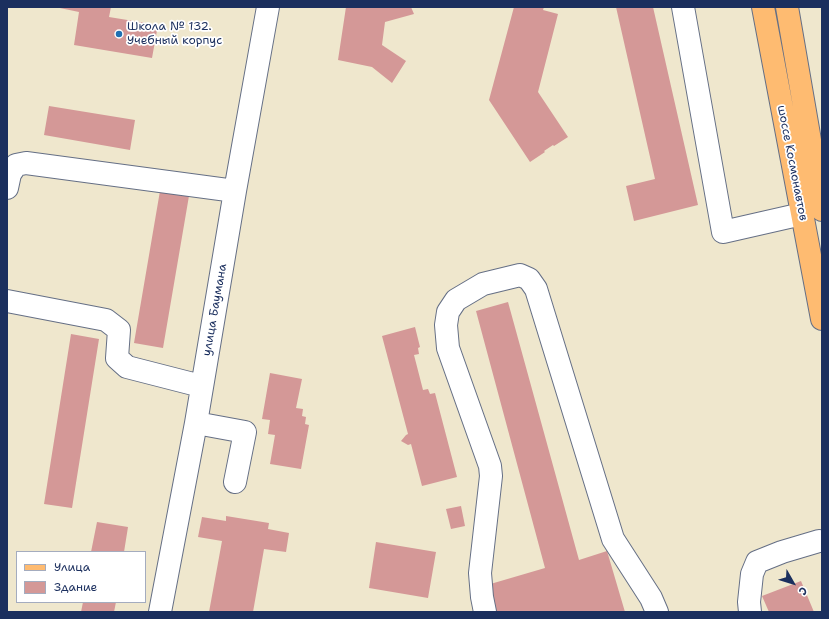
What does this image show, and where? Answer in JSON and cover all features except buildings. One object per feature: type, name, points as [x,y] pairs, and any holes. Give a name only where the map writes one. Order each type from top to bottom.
[{"type":"main road","name":"шоссе Космонавтов","points":[[763,7],[812,212]]},
{"type":"main road","name":"шоссе Космонавтов","points":[[787,7],[812,212],[822,319]]},
{"type":"street","name":"улица Баумана","points":[[160,612],[196,423],[201,386],[268,7]]},
{"type":"street","points":[[682,7],[723,232],[812,212]]},
{"type":"street","points":[[7,188],[10,174],[16,165],[26,163],[235,191]]},
{"type":"street","points":[[485,612],[480,573],[490,482],[490,466],[448,348],[446,325],[448,312],[456,300],[484,284],[520,275],[529,279],[536,289],[613,539],[651,598],[657,612]]},
{"type":"street","points":[[7,301],[106,320],[119,330],[117,358],[127,367],[201,386]]},
{"type":"street","points":[[196,423],[245,432],[235,482]]},
{"type":"street","points":[[750,612],[749,602],[752,574],[758,562],[782,552],[819,541]]},
{"type":"place","name":"Школа № 132. Учебный корпус","points":[[119,34]]}]
